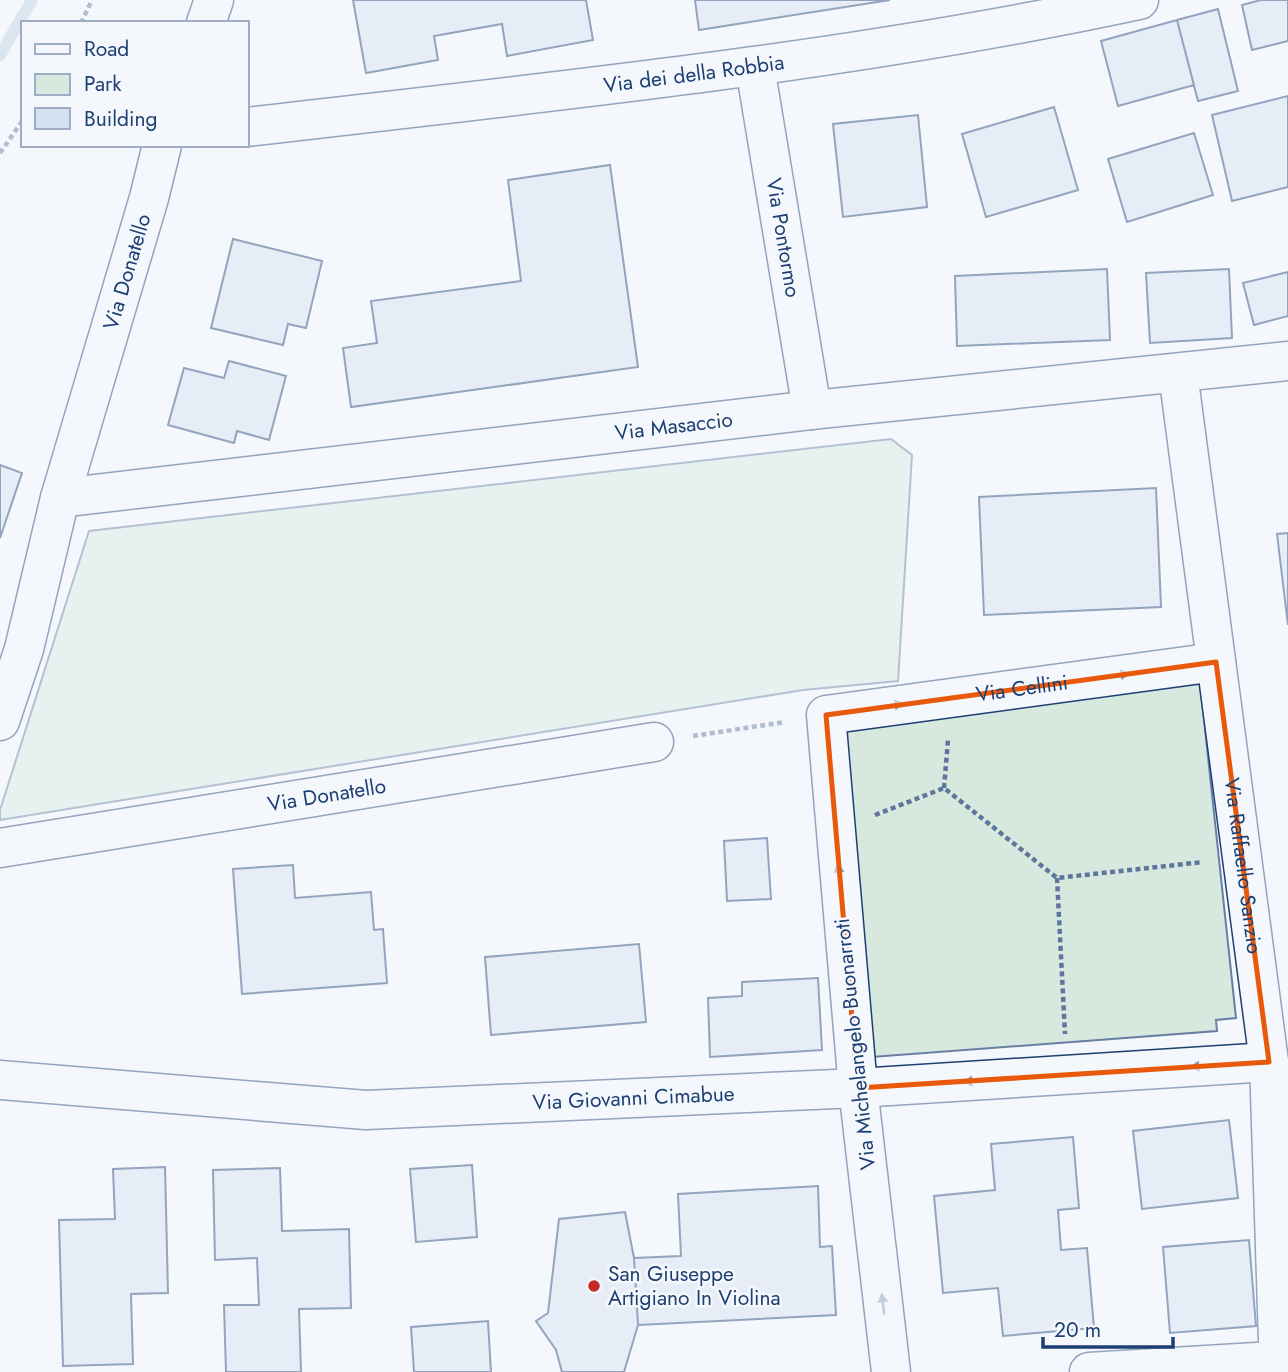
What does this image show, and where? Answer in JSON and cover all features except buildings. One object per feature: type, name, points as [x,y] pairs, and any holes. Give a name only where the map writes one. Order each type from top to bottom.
[{"type":"street","points":[[207,21],[214,0]]},
{"type":"street","name":"Via dei della Robbia","points":[[248,127],[755,67],[969,33],[1139,0]]},
{"type":"street","name":"Via Pontormo","points":[[755,67],[812,410]]},
{"type":"street","name":"Via Donatello","points":[[0,721],[24,649],[60,498],[149,198],[162,147]]},
{"type":"street","name":"Via Masaccio","points":[[60,498],[812,410],[1288,361]]},
{"type":"street","name":"Via Raffaello Sanzio","points":[[1178,373],[1269,1062],[1282,1364]]},
{"type":"street","name":"Via Cellini","points":[[826,715],[1216,662]]},
{"type":"street","name":"Via Michelangelo Buonarroti","points":[[826,715],[858,1088],[891,1372]]},
{"type":"street","name":"Via Donatello","points":[[0,848],[654,742]]},
{"type":"street","name":"Via Giovanni Cimabue","points":[[0,1080],[366,1110],[858,1088],[1269,1062]]},
{"type":"street","points":[[1089,1372],[1282,1364]]},
{"type":"path","points":[[82,21],[92,0]]},
{"type":"path","points":[[0,153],[21,123]]},
{"type":"path","points":[[654,742],[826,715]]},
{"type":"path","points":[[835,830],[944,788],[1057,878],[1242,857]]},
{"type":"path","points":[[1057,878],[1067,1075]]},
{"type":"highlighted area","points":[[1216,662],[1269,1062],[858,1088],[826,715]]},
{"type":"green space","points":[[891,439],[912,455],[898,681],[803,690],[0,820],[0,810],[89,531]]},
{"type":"green space","points":[[1200,682],[1236,1018],[1216,1020],[1217,1031],[872,1057],[839,723]]},
{"type":"waterway","points":[[0,55],[32,0]]},
{"type":"place","name":"San Giuseppe Artigiano In Violina","points":[[594,1286]]}]
